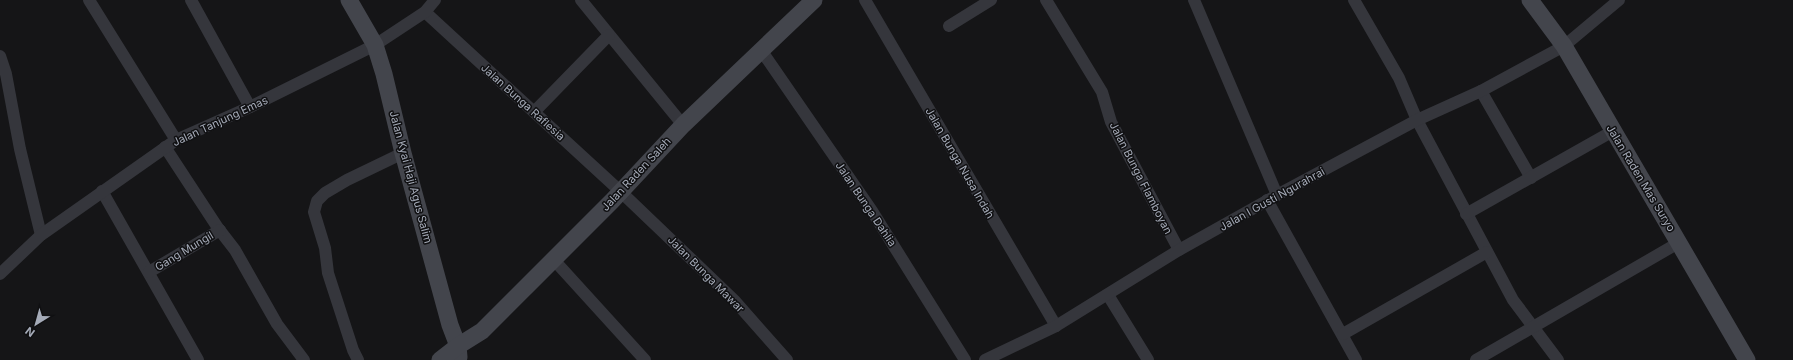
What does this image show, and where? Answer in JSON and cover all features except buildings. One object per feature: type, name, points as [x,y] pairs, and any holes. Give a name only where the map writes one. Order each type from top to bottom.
[{"type":"street","points":[[89,0],[176,140]]},
{"type":"street","points":[[191,0],[250,107]]},
{"type":"street","name":"Jalan Kyai Haji Agus Salim","points":[[349,0],[375,45],[384,74],[403,154],[458,353]]},
{"type":"street","name":"Jalan Tanjung Emas","points":[[0,274],[41,235],[176,140],[250,107],[375,45],[425,12],[435,0]]},
{"type":"street","points":[[581,0],[683,125]]},
{"type":"street","name":"Jalan Raden Saleh","points":[[440,360],[458,353],[482,332],[554,260],[683,125],[814,0]]},
{"type":"street","name":"Jalan Bunga Nusa Indah","points":[[865,0],[1056,326]]},
{"type":"street","points":[[949,26],[991,0]]},
{"type":"street","name":"Jalan Bunga Flamboyan","points":[[1046,0],[1102,92],[1111,122],[1179,250]]},
{"type":"street","points":[[1194,0],[1272,198],[1356,360]]},
{"type":"street","points":[[1354,0],[1399,78],[1417,120],[1513,300],[1533,329],[1558,360]]},
{"type":"street","name":"Jalan Raden Mas Suryo","points":[[1530,0],[1564,46],[1680,242],[1747,360]]},
{"type":"street","name":"Jalan I Gusti Ngurahrai","points":[[985,360],[1056,326],[1179,250],[1272,198],[1417,120],[1481,91],[1564,46],[1619,0]]},
{"type":"street","name":"Jalan Bunga Raflesia","points":[[425,12],[620,191]]},
{"type":"street","points":[[534,112],[609,35]]},
{"type":"street","name":"Jalan Bunga Dahlia","points":[[761,50],[872,211],[965,360]]},
{"type":"street","points":[[0,56],[6,74],[20,148],[41,235]]},
{"type":"street","points":[[1481,91],[1531,178]]},
{"type":"street","points":[[1466,214],[1613,131]]},
{"type":"street","points":[[165,147],[235,250],[277,324],[304,360]]},
{"type":"street","points":[[358,360],[353,350],[328,273],[325,248],[314,212],[317,201],[325,192],[403,154]]},
{"type":"street","points":[[102,191],[198,360]]},
{"type":"street","name":"Jalan Bunga Mawar","points":[[620,191],[734,300],[787,360]]},
{"type":"street","name":"Gang Mungil","points":[[149,272],[220,230]]},
{"type":"street","points":[[1476,360],[1533,329],[1680,242]]},
{"type":"street","points":[[1343,334],[1487,252]]},
{"type":"street","points":[[554,260],[645,360]]},
{"type":"street","points":[[1108,295],[1148,360]]}]
